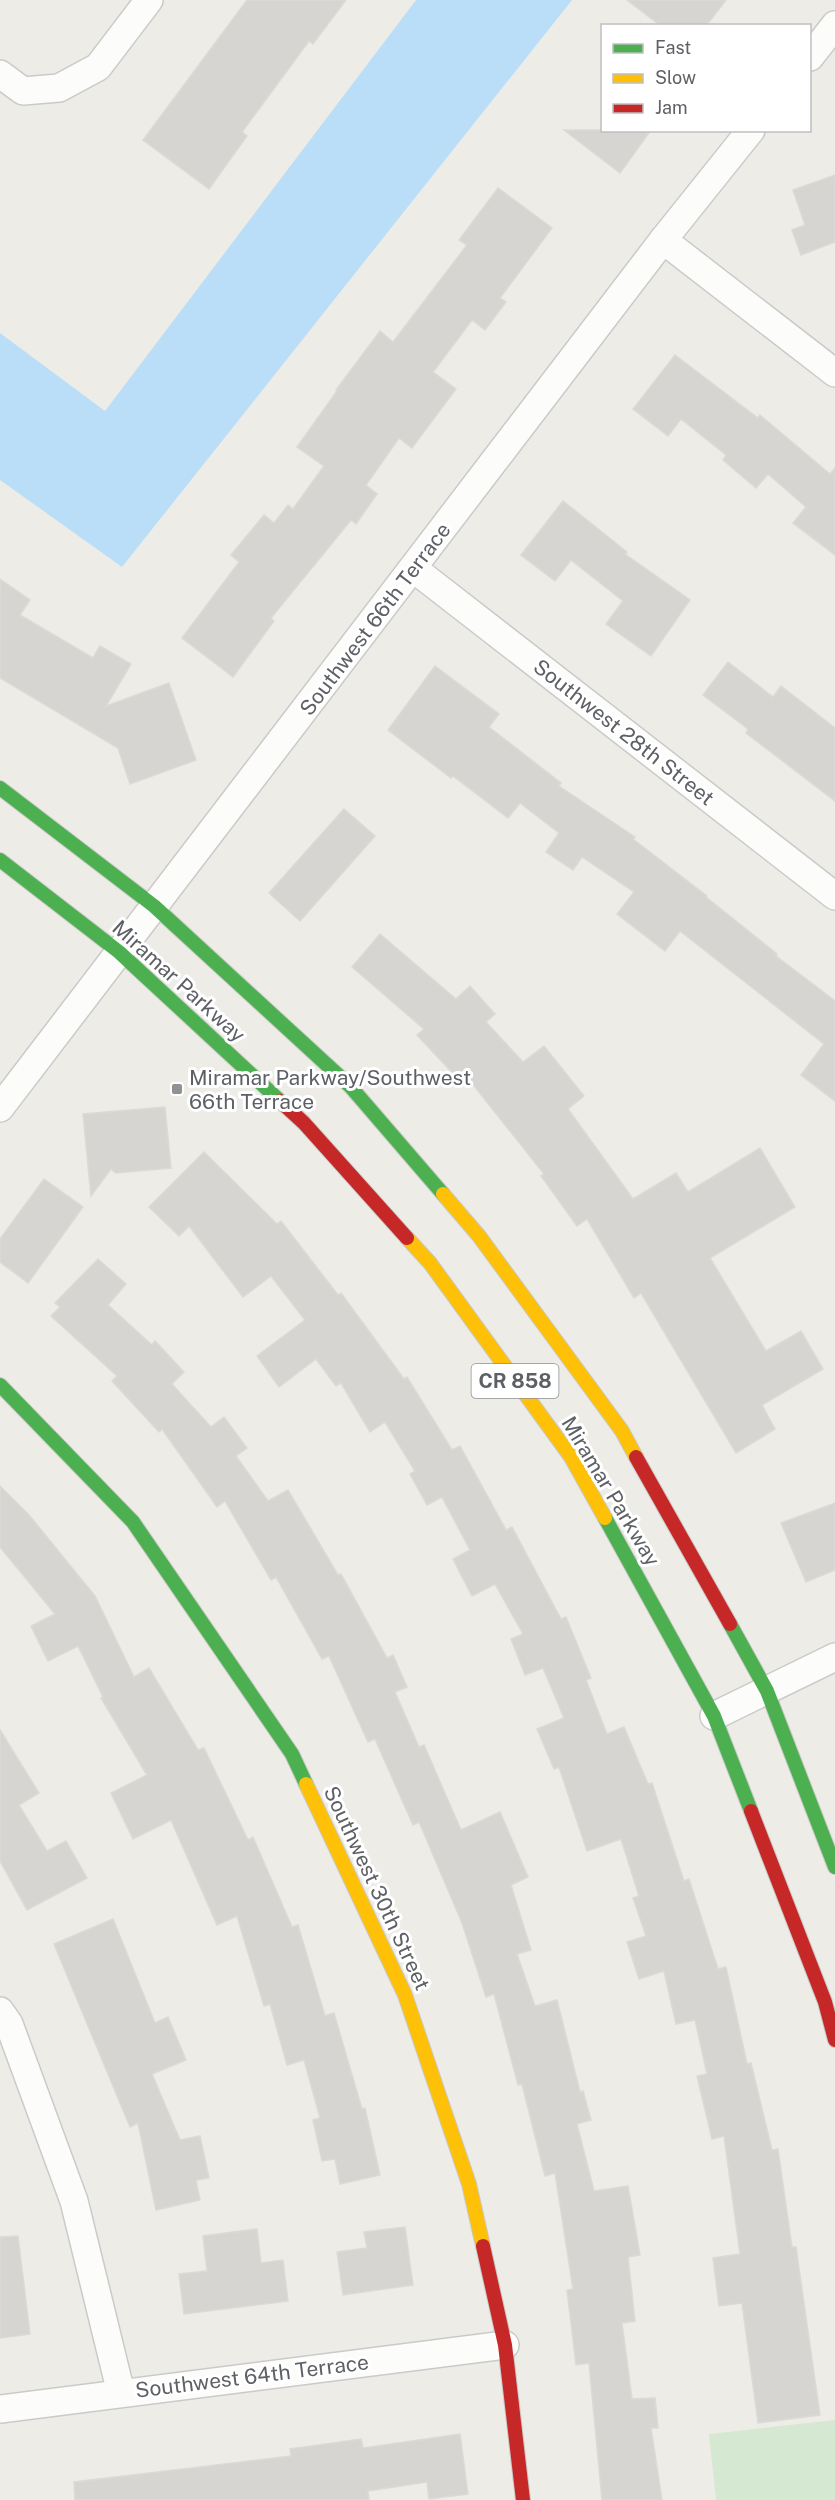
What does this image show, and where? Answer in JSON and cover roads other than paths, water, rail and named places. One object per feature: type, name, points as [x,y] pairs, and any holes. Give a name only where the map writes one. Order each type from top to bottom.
[{"type":"main road","name":"Miramar Parkway","points":[[0,788],[154,906],[350,1086],[479,1236],[622,1431],[767,1691],[835,1867]]},
{"type":"main road","name":"Miramar Parkway","points":[[0,860],[119,951],[304,1123],[430,1263],[571,1457],[714,1716],[825,2002],[835,2040]]},
{"type":"main road","name":"Southwest 30th Street","points":[[0,1385],[133,1522],[292,1754],[405,1995],[469,2184],[505,2345],[523,2500]]},
{"type":"street","points":[[0,74],[23,91],[60,88],[98,67],[149,0]]},
{"type":"street","points":[[811,56],[835,25]]},
{"type":"street","name":"Southwest 66th Terrace","points":[[0,1108],[414,569],[663,240],[749,132]]},
{"type":"street","points":[[663,240],[835,373]]},
{"type":"street","name":"Southwest 28th Street","points":[[414,569],[835,896]]},
{"type":"street","points":[[714,1716],[835,1658]]},
{"type":"street","points":[[3,2020],[74,2201],[121,2393]]},
{"type":"street","name":"Southwest 64th Terrace","points":[[0,2409],[505,2345]]},
{"type":"water","points":[[416,0],[572,0],[122,567],[0,480],[0,333],[105,411]]},
{"type":"place","name":"Miramar Parkway/Southwest 66th Terrace","points":[[177,1089]]}]
